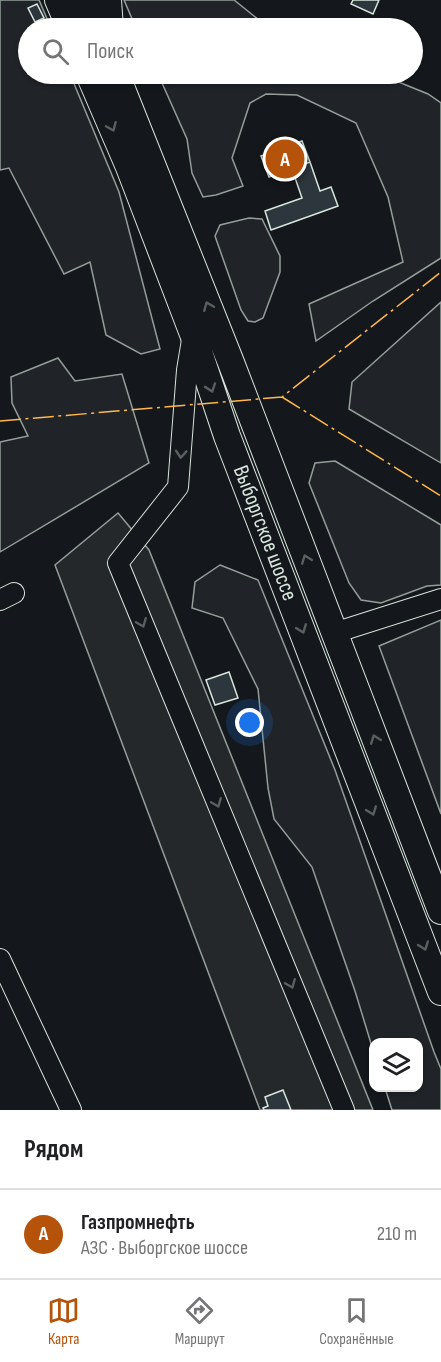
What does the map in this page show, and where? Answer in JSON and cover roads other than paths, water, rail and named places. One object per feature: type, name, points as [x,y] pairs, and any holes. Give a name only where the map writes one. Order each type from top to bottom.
[{"type":"main road","points":[[58,0],[66,18]]},
{"type":"main road","points":[[84,0],[92,18]]},
{"type":"main road","points":[[108,0],[109,18]]},
{"type":"main road","name":"Выборгское шоссе","points":[[93,84],[129,167],[193,334],[227,436],[441,992]]},
{"type":"main road","name":"Выборгское шоссе","points":[[120,84],[230,360],[441,911]]},
{"type":"street","points":[[193,334],[187,370],[178,487],[118,563],[344,1110]]},
{"type":"street","points":[[334,633],[441,599]]},
{"type":"street","points":[[0,959],[71,1110]]},
{"type":"place","name":"Газпромнефть","points":[[285,159]]}]
